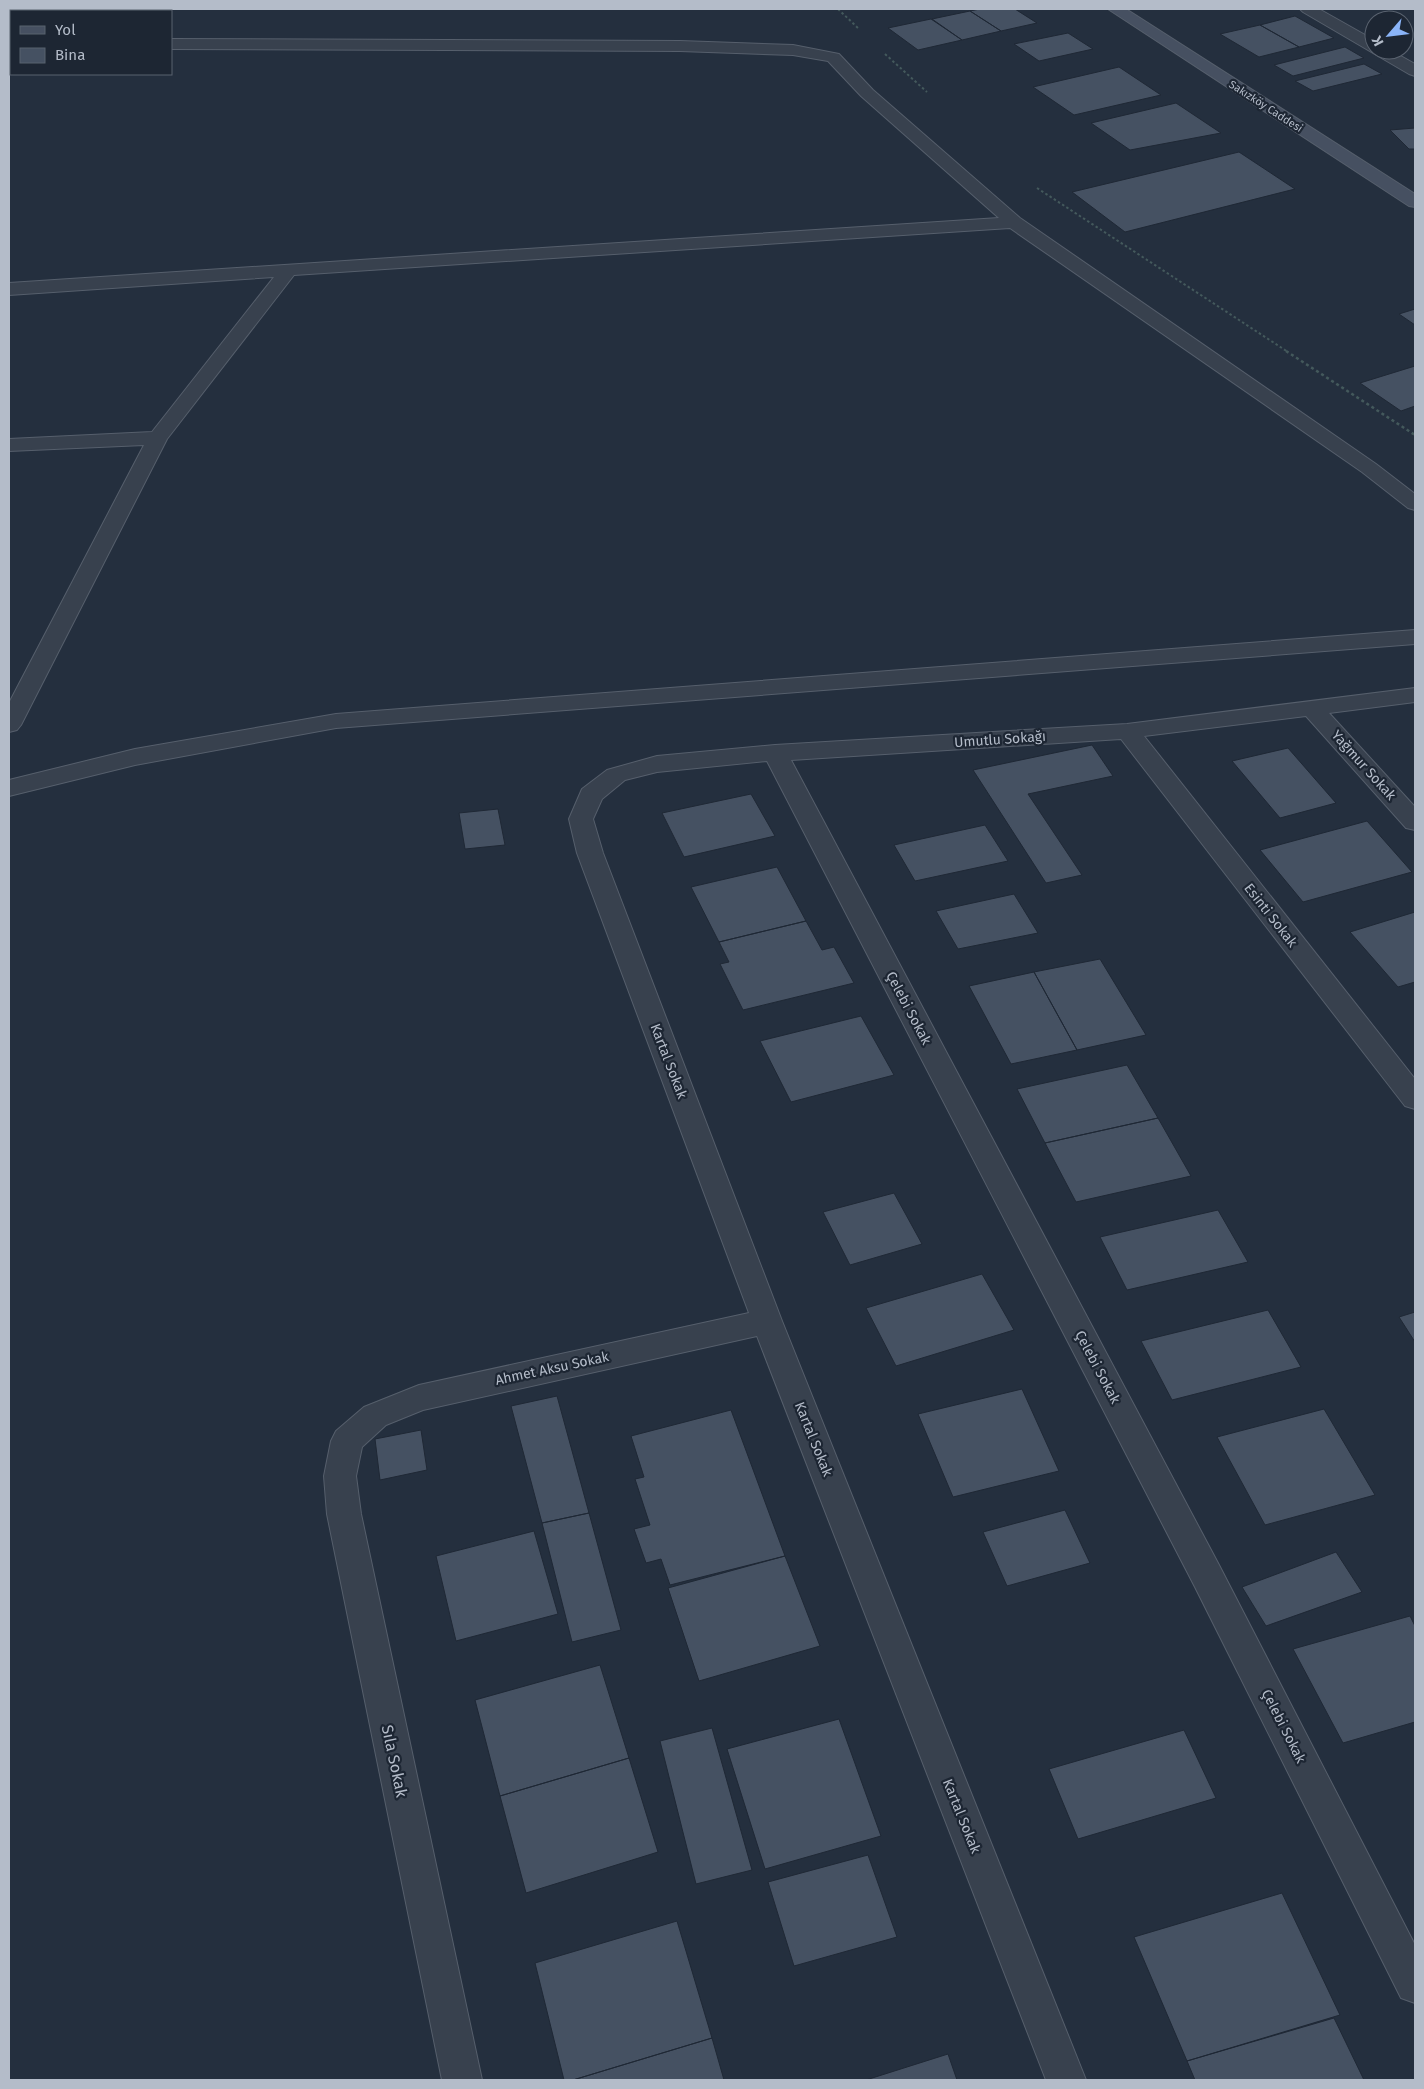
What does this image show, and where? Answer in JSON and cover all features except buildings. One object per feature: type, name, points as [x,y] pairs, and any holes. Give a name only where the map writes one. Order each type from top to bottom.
[{"type":"main road","name":"Sakızköy Caddesi","points":[[1116,9],[1415,202]]},
{"type":"street","points":[[1308,9],[1364,41]]},
{"type":"street","points":[[172,44],[680,46],[793,50],[834,57],[867,93],[1014,222],[1369,468],[1415,504]]},
{"type":"street","points":[[1396,60],[1415,71]]},
{"type":"street","points":[[9,289],[1014,222]]},
{"type":"street","points":[[9,726],[158,438],[289,270]]},
{"type":"street","points":[[9,446],[158,438]]},
{"type":"street","points":[[9,788],[135,757],[336,721],[1415,637]]},
{"type":"street","name":"Umutlu Sokağı","points":[[591,795],[616,775],[657,764],[776,753],[1127,731],[1415,694]]},
{"type":"street","name":"Yağmur Sokak","points":[[1312,708],[1415,822]]},
{"type":"street","name":"Esinti Sokak","points":[[1127,731],[1415,1099]]},
{"type":"street","name":"Çelebi Sokak","points":[[776,753],[1207,1576],[1415,1984]]},
{"type":"street","name":"Kartal Sokak","points":[[591,795],[581,819],[590,853],[767,1321],[1066,2080]]},
{"type":"street","name":"Ahmet Aksu Sokak","points":[[347,1440],[375,1416],[419,1398],[767,1321]]},
{"type":"street","name":"Sıla Sokak","points":[[347,1440],[340,1476],[344,1514],[462,2080]]},
{"type":"path","points":[[838,9],[862,32]]},
{"type":"path","points":[[882,52],[926,92]]},
{"type":"path","points":[[1032,186],[1415,435]]}]
